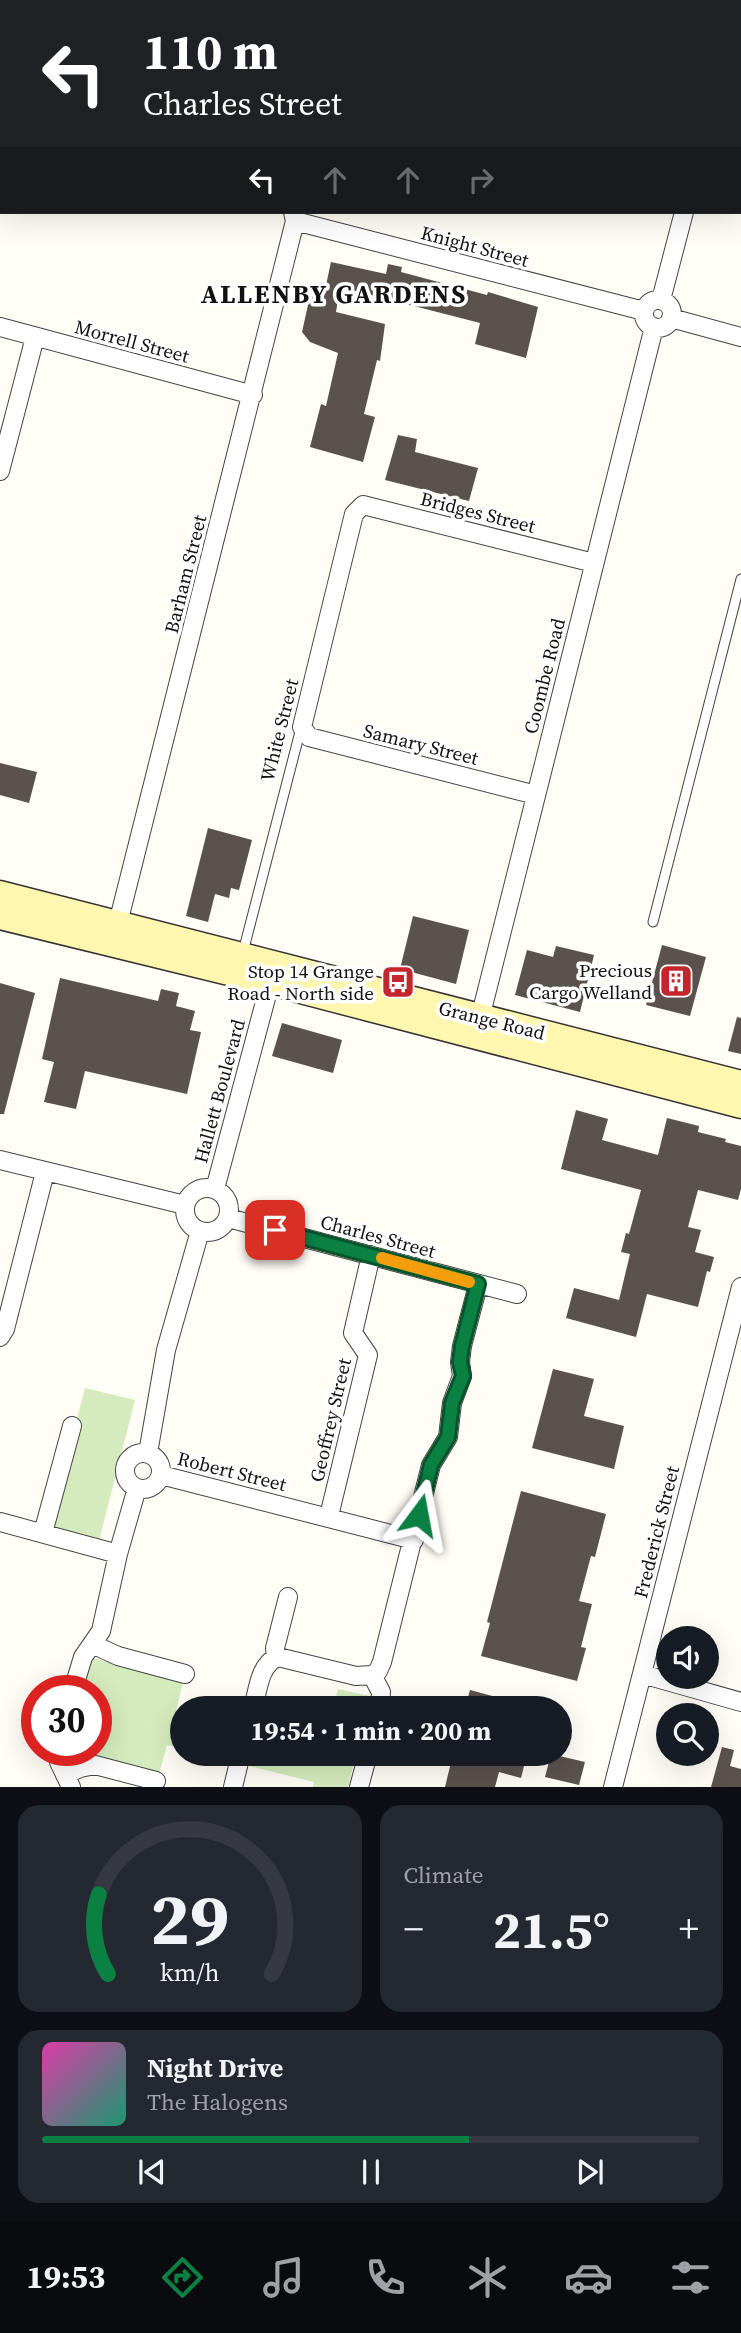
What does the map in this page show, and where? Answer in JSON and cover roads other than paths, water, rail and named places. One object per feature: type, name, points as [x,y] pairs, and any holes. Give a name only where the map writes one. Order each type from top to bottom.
[{"type":"main road","name":"Grange Road","points":[[0,893],[115,934],[478,1026],[741,1083]]},
{"type":"main road","name":"Grange Road","points":[[0,917],[243,956],[272,974]]},
{"type":"main road","name":"Grange Road","points":[[478,1026],[741,1106]]},
{"type":"street","points":[[661,300],[683,214]]},
{"type":"street","name":"Knight Street","points":[[294,216],[649,319]]},
{"type":"street","name":"Barham Street","points":[[115,934],[253,394],[294,216]]},
{"type":"street","points":[[661,300],[670,306],[671,318],[664,326],[649,319],[651,301],[661,300]]},
{"type":"street","points":[[671,318],[741,337]]},
{"type":"street","name":"Coombe Road","points":[[478,1026],[594,563],[649,319]]},
{"type":"street","name":"Morrell Street","points":[[0,327],[253,394]]},
{"type":"street","points":[[0,471],[35,337]]},
{"type":"street","name":"Bridges Street","points":[[354,514],[363,505],[594,563]]},
{"type":"street","name":"White Street","points":[[302,727],[354,514]]},
{"type":"street","name":"Samary Street","points":[[302,727],[309,737],[536,795]]},
{"type":"street","name":"Hallett Boulevard","points":[[215,1189],[272,974]]},
{"type":"street","points":[[0,1160],[186,1205]]},
{"type":"street","points":[[0,1337],[5,1329],[45,1172]]},
{"type":"street","points":[[204,1188],[215,1189],[228,1200],[229,1218],[217,1230],[209,1233],[200,1231],[188,1222],[186,1205],[189,1197],[196,1191],[204,1188]]},
{"type":"street","name":"Charles Street","points":[[229,1218],[517,1294]]},
{"type":"street","points":[[148,1452],[166,1350],[200,1231]]},
{"type":"street","name":"Geoffrey Street","points":[[329,1516],[368,1355],[354,1333],[371,1255]]},
{"type":"street","points":[[257,1696],[268,1662],[276,1658],[356,1676],[372,1675],[383,1662],[431,1465],[448,1437],[452,1403],[463,1376],[460,1362],[462,1346],[478,1284]]},
{"type":"street","name":"Frederick Street","points":[[612,1787],[734,1344],[741,1287]]},
{"type":"street","points":[[43,1534],[72,1426]]},
{"type":"street","points":[[139,1452],[148,1452],[156,1457],[161,1466],[161,1475],[152,1487],[137,1488],[129,1483],[125,1465],[130,1457],[139,1452]]},
{"type":"street","name":"Robert Street","points":[[161,1475],[414,1540]]},
{"type":"street","points":[[78,1675],[83,1657],[101,1631],[118,1553],[137,1488]]},
{"type":"street","points":[[0,1522],[118,1553]]},
{"type":"street","points":[[276,1658],[275,1648],[288,1597]]},
{"type":"street","points":[[92,1644],[118,1656],[185,1674]]},
{"type":"street","points":[[642,1674],[741,1702]]},
{"type":"street","points":[[372,1675],[381,1696]]},
{"type":"street","points":[[68,1781],[80,1768],[95,1765],[156,1781]]},
{"type":"street","points":[[233,1787],[238,1766]]},
{"type":"street","points":[[359,1787],[365,1766]]},
{"type":"lane","points":[[653,922],[741,579]]},
{"type":"lane","name":"White Street","points":[[243,956],[302,727]]},
{"type":"place","name":"Precious Cargo Welland","points":[[676,981]]},
{"type":"place","name":"Stop 14 Grange Road - North side","points":[[398,982]]},
{"type":"district","name":"ALLENBY GARDENS","points":[[334,294]]}]
